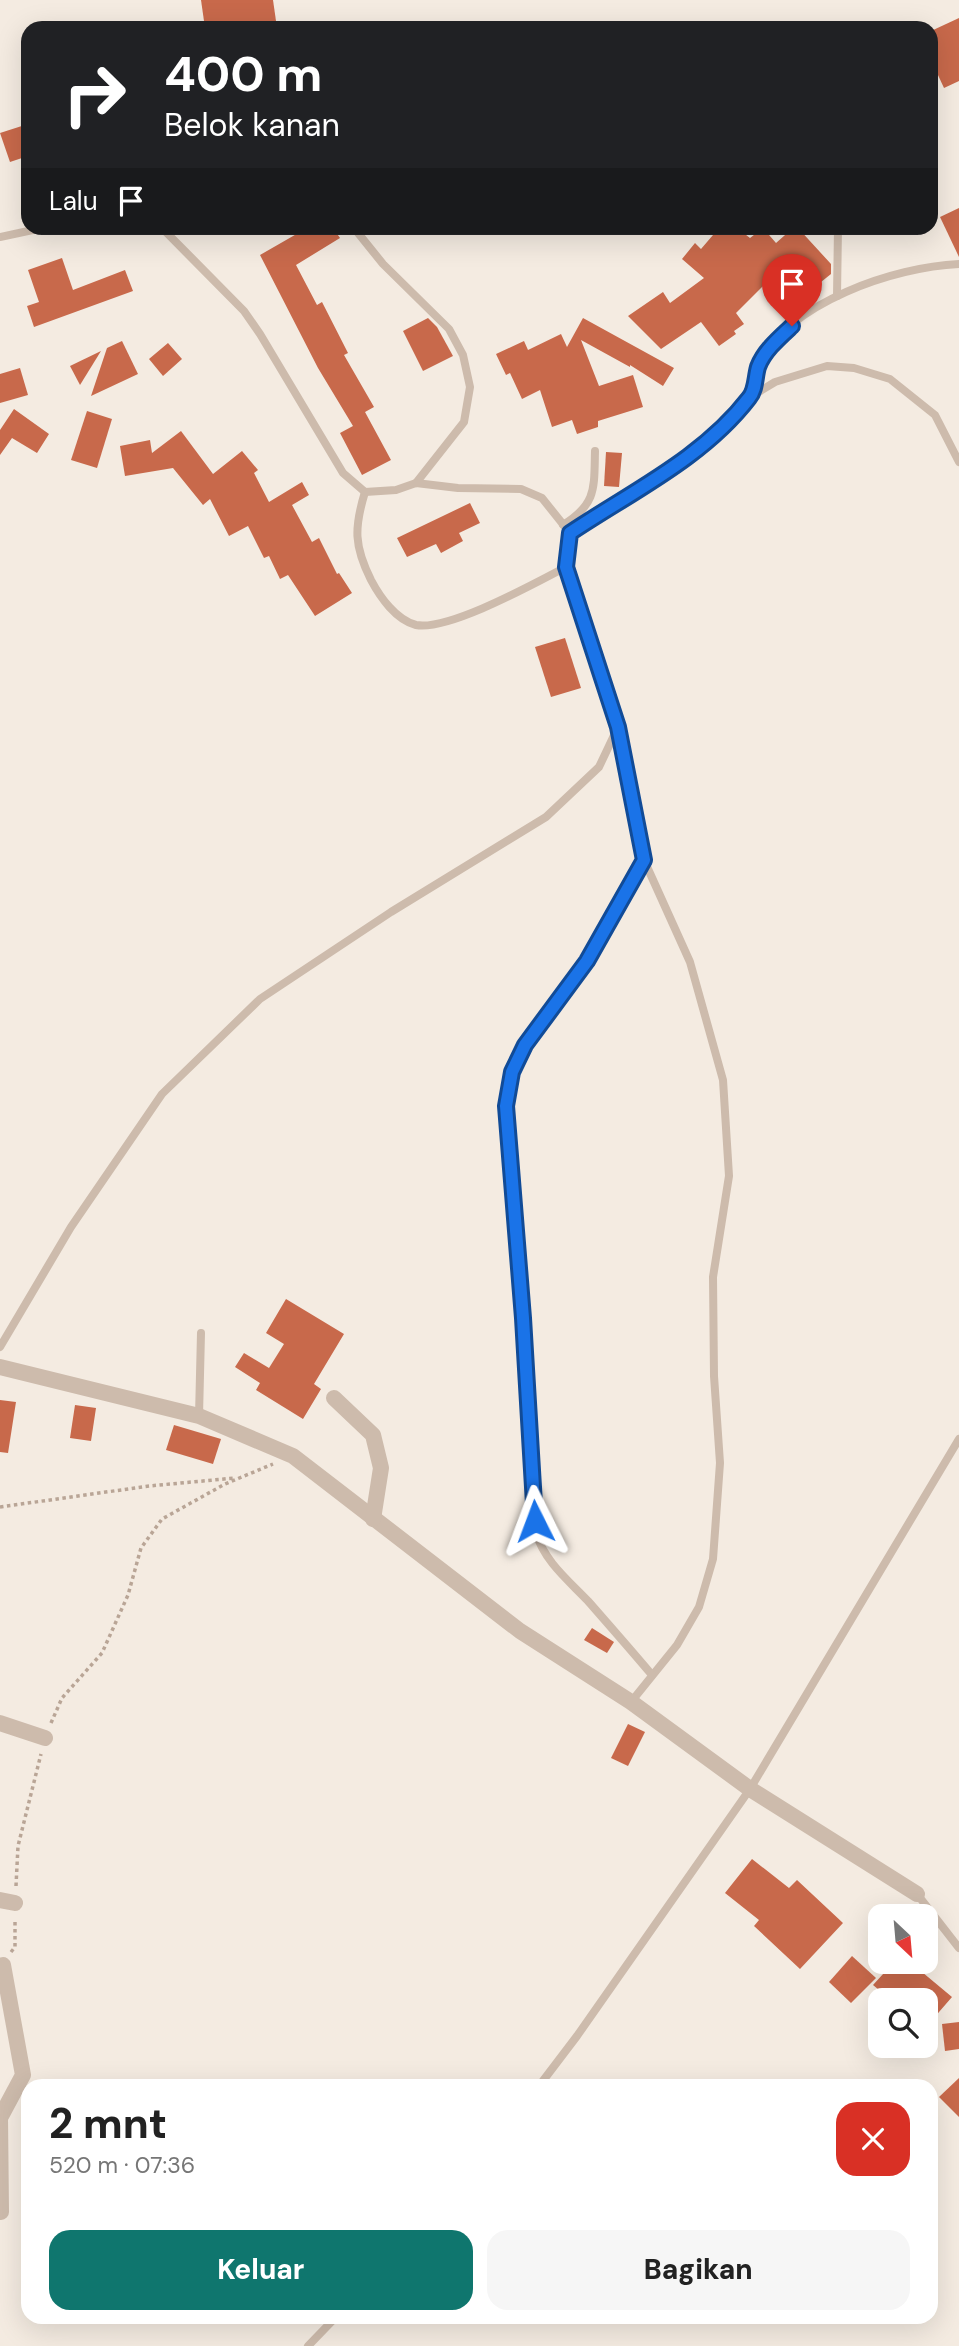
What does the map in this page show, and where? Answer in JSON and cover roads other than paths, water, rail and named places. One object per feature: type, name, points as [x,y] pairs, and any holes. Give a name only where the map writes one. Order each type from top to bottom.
[{"type":"street","points":[[0,1367],[199,1416],[293,1456],[520,1631],[631,1702],[750,1789],[917,1894]]},
{"type":"street","points":[[334,1398],[373,1435],[381,1468],[373,1520]]},
{"type":"street","points":[[0,1723],[45,1738]]},
{"type":"street","points":[[1,2212],[0,2119],[23,2075],[3,1965]]},
{"type":"lane","points":[[0,237],[21,233]]},
{"type":"lane","points":[[169,235],[244,311],[343,473],[365,492],[396,490],[416,483],[458,488],[521,489],[542,498],[570,533],[566,567],[618,727],[644,860],[690,962],[723,1080],[729,1176],[713,1277],[720,1463],[713,1559],[699,1607],[677,1645],[631,1702]]},
{"type":"lane","points":[[360,235],[383,264],[449,329],[463,355],[470,387],[464,422],[416,483]]},
{"type":"lane","points":[[837,296],[838,235]]},
{"type":"lane","points":[[752,396],[758,366],[774,342],[799,319],[837,296],[913,269],[959,264]]},
{"type":"lane","points":[[570,533],[666,472],[707,442],[752,396],[775,382],[827,366],[855,368],[890,379],[935,415],[959,462]]},
{"type":"lane","points":[[563,525],[579,515],[593,493],[595,451]]},
{"type":"lane","points":[[365,492],[356,520],[358,545],[366,570],[378,594],[397,615],[415,625],[432,625],[453,619],[519,591],[566,567]]},
{"type":"lane","points":[[0,1347],[71,1227],[162,1094],[260,999],[391,912],[546,817],[599,767],[618,727]]},
{"type":"lane","points":[[644,860],[587,961],[525,1045],[512,1072],[506,1106],[523,1318],[536,1533],[555,1568],[652,1675]]},
{"type":"lane","points":[[199,1416],[201,1333]]},
{"type":"lane","points":[[544,2079],[750,1789],[959,1439]]},
{"type":"lane","points":[[917,1894],[959,1948]]},
{"type":"lane","points":[[308,2346],[329,2324]]}]
